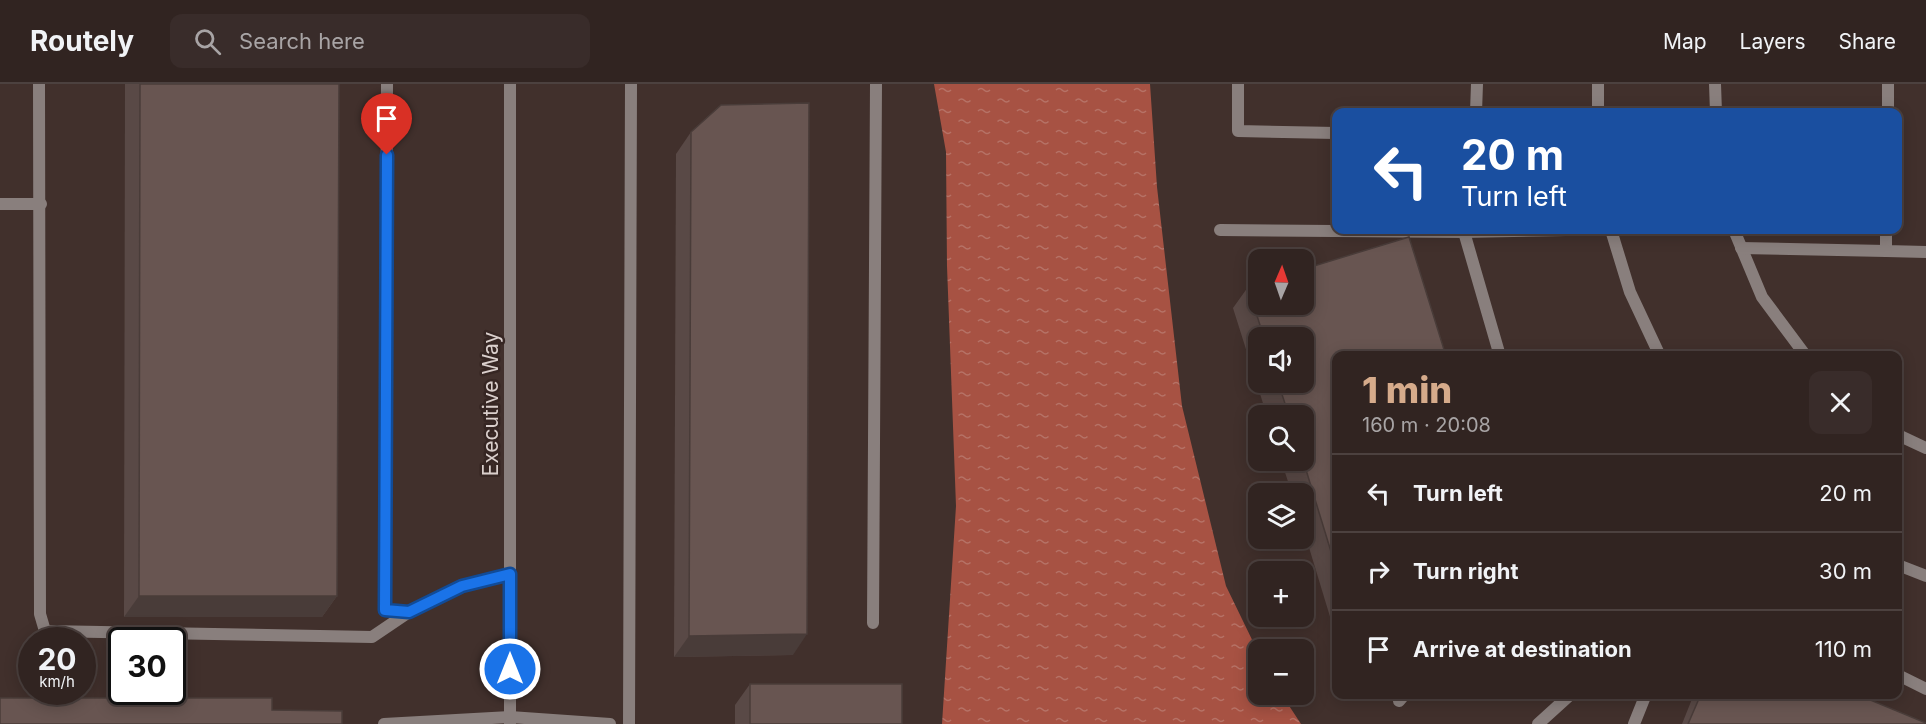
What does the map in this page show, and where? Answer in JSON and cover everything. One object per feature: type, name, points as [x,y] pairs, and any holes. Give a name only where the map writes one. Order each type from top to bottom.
[{"type":"street","points":[[39,84],[40,614],[45,631],[372,637],[409,612],[462,586],[510,574]]},
{"type":"street","points":[[387,84],[385,610],[409,612]]},
{"type":"street","name":"Executive Way","points":[[510,84],[510,720]]},
{"type":"street","points":[[629,724],[631,84]]},
{"type":"street","points":[[873,623],[876,84]]},
{"type":"street","points":[[1238,84],[1238,131],[1332,133]]},
{"type":"street","points":[[1476,108],[1477,84]]},
{"type":"street","points":[[1598,84],[1598,108]]},
{"type":"street","points":[[1715,84],[1716,108]]},
{"type":"street","points":[[1888,84],[1888,108]]},
{"type":"street","points":[[0,204],[41,204]]},
{"type":"street","points":[[1220,230],[1332,231]]},
{"type":"street","points":[[1465,234],[1499,351]]},
{"type":"street","points":[[1612,234],[1630,292],[1658,351]]},
{"type":"street","points":[[1736,234],[1762,297],[1802,351]]},
{"type":"street","points":[[1886,234],[1886,251]]},
{"type":"street","points":[[1741,248],[1926,252]]},
{"type":"street","points":[[1902,437],[1926,448]]},
{"type":"street","points":[[1902,567],[1926,576]]},
{"type":"street","points":[[1902,677],[1926,688]]},
{"type":"street","points":[[1538,724],[1566,699]]},
{"type":"street","points":[[1634,724],[1644,699]]},
{"type":"street","points":[[384,724],[510,720],[610,724]]},
{"type":"water","points":[[934,84],[1150,84],[1157,187],[1182,406],[1226,586],[1252,639],[1248,639],[1248,705],[1289,705],[1301,724],[942,724],[956,506],[947,266],[946,152]]},
{"type":"building","points":[[140,84],[339,84],[337,596],[139,596]]},
{"type":"building","points":[[809,103],[807,634],[689,636],[691,132],[721,105]]},
{"type":"building","points":[[1409,237],[1444,351],[1332,351],[1332,555],[1314,496],[1314,483],[1310,483],[1306,471],[1314,471],[1314,405],[1285,405],[1282,393],[1314,393],[1314,327],[1261,327],[1257,315],[1314,315],[1314,266]]},
{"type":"building","points":[[750,684],[902,684],[902,724],[750,724]]},
{"type":"building","points":[[0,698],[18,698],[18,705],[96,705],[96,698],[108,698],[108,705],[186,705],[186,698],[272,698],[272,710],[342,711],[342,724],[0,724]]},
{"type":"building","points":[[1699,699],[1868,699],[1926,723],[1926,724],[1688,724]]},
{"type":"route","points":[[387,155],[385,610],[409,612],[462,586],[510,574],[510,669]]}]
